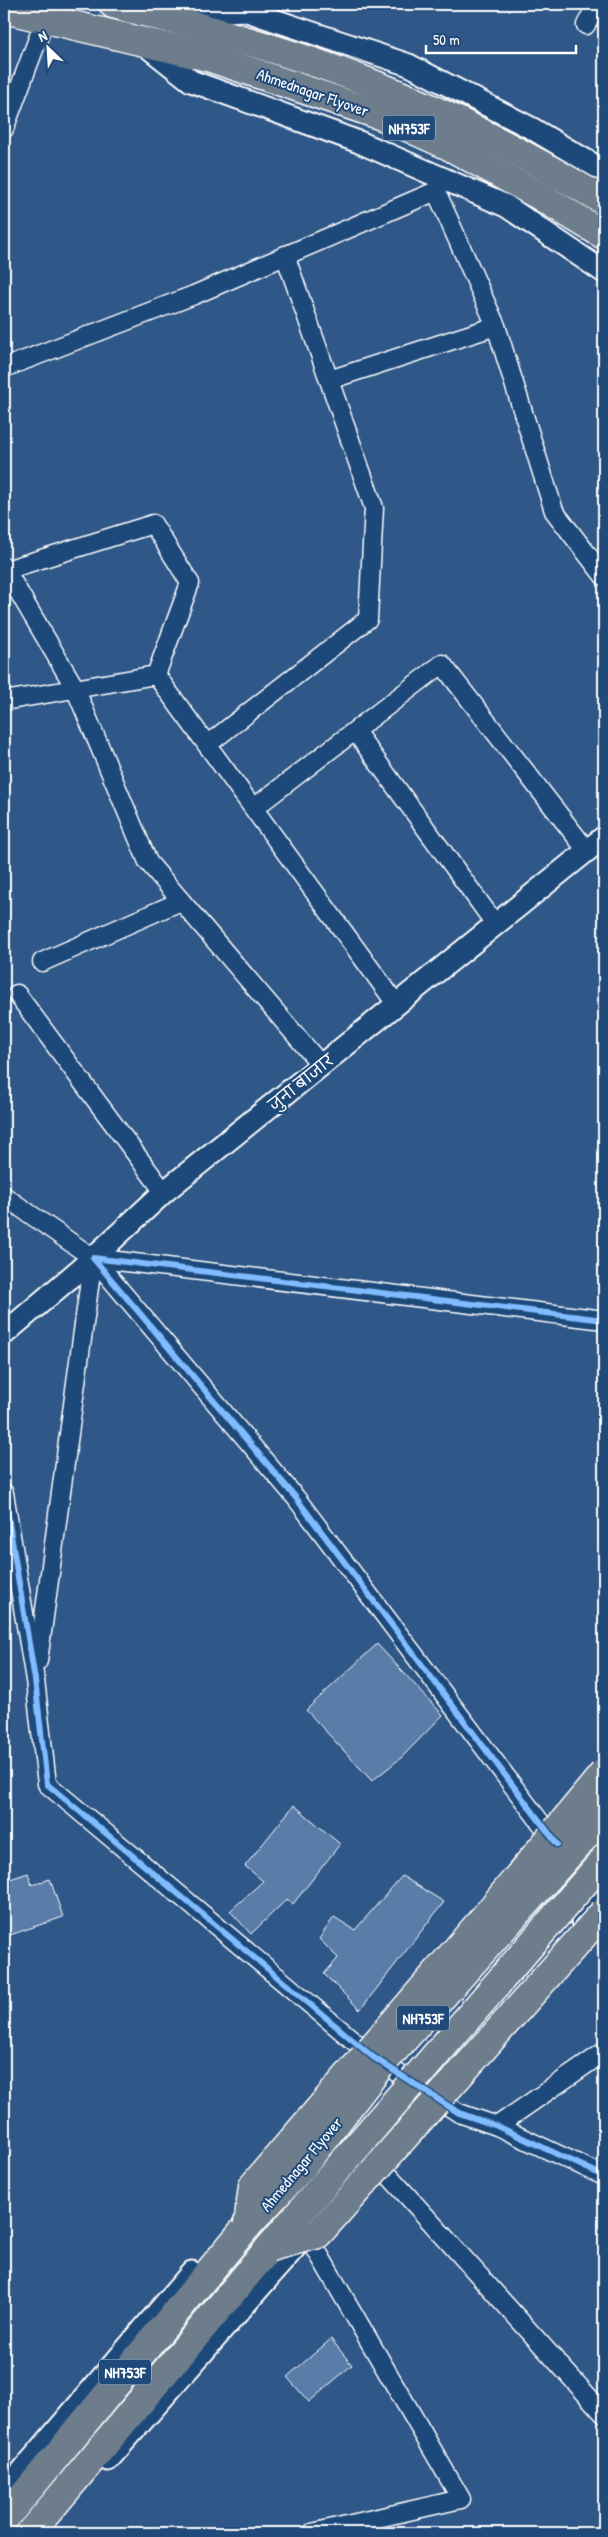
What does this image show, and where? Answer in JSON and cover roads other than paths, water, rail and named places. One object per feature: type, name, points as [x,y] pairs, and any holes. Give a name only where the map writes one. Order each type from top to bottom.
[{"type":"highway","name":"NH753F","points":[[113,4],[156,15]]},
{"type":"highway","name":"NH753F","points":[[4,9],[144,43]]},
{"type":"highway","name":"Ahmednagar Flyover","points":[[156,15],[205,43],[385,117],[449,146],[540,196],[604,235]]},
{"type":"highway","name":"Ahmednagar Flyover","points":[[144,43],[205,43],[316,63],[378,86],[503,144],[604,201]]},
{"type":"highway","points":[[248,2225],[253,2186],[488,1913],[604,1773]]},
{"type":"highway","name":"Ahmednagar Flyover","points":[[4,2519],[248,2225],[302,2167],[381,2065],[604,1815]]},
{"type":"highway","name":"Ahmednagar Flyover","points":[[30,2533],[270,2247],[604,1860]]},
{"type":"highway","points":[[270,2247],[318,2234],[604,1912]]},
{"type":"street","points":[[586,25],[597,4]]},
{"type":"street","points":[[156,15],[244,10],[409,65],[531,128],[604,171]]},
{"type":"street","points":[[4,130],[45,20]]},
{"type":"street","points":[[144,43],[191,81],[359,142],[440,185],[506,206],[604,272]]},
{"type":"street","points":[[4,368],[194,295],[440,185]]},
{"type":"street","points":[[440,185],[496,326],[554,511],[604,576]]},
{"type":"street","points":[[207,744],[368,619],[374,508],[286,254]]},
{"type":"street","points":[[329,380],[496,326]]},
{"type":"street","points":[[156,675],[190,583],[153,524],[5,568],[75,688],[148,862],[321,1065]]},
{"type":"street","points":[[254,808],[442,664],[588,852]]},
{"type":"street","points":[[156,675],[397,1005]]},
{"type":"street","points":[[4,701],[156,675]]},
{"type":"street","points":[[355,731],[496,925]]},
{"type":"street","name":"जुना बाजार","points":[[4,1333],[92,1258],[164,1192],[588,852],[604,837]]},
{"type":"street","points":[[42,962],[180,900]]},
{"type":"street","points":[[17,994],[164,1192]]},
{"type":"street","points":[[4,1196],[92,1258],[296,1498],[557,1844]]},
{"type":"street","points":[[92,1258],[604,1320]]},
{"type":"street","points":[[35,1680],[92,1258]]},
{"type":"street","points":[[4,1492],[35,1680],[46,1784],[373,2057],[458,2113],[497,2126],[604,2176]]},
{"type":"street","points":[[4,2492],[373,2057],[604,1790]]},
{"type":"street","points":[[44,2533],[604,1895]]},
{"type":"street","points":[[497,2126],[604,2052]]},
{"type":"street","points":[[374,2159],[604,2414]]},
{"type":"street","points":[[307,2234],[461,2500],[312,2533]]}]
